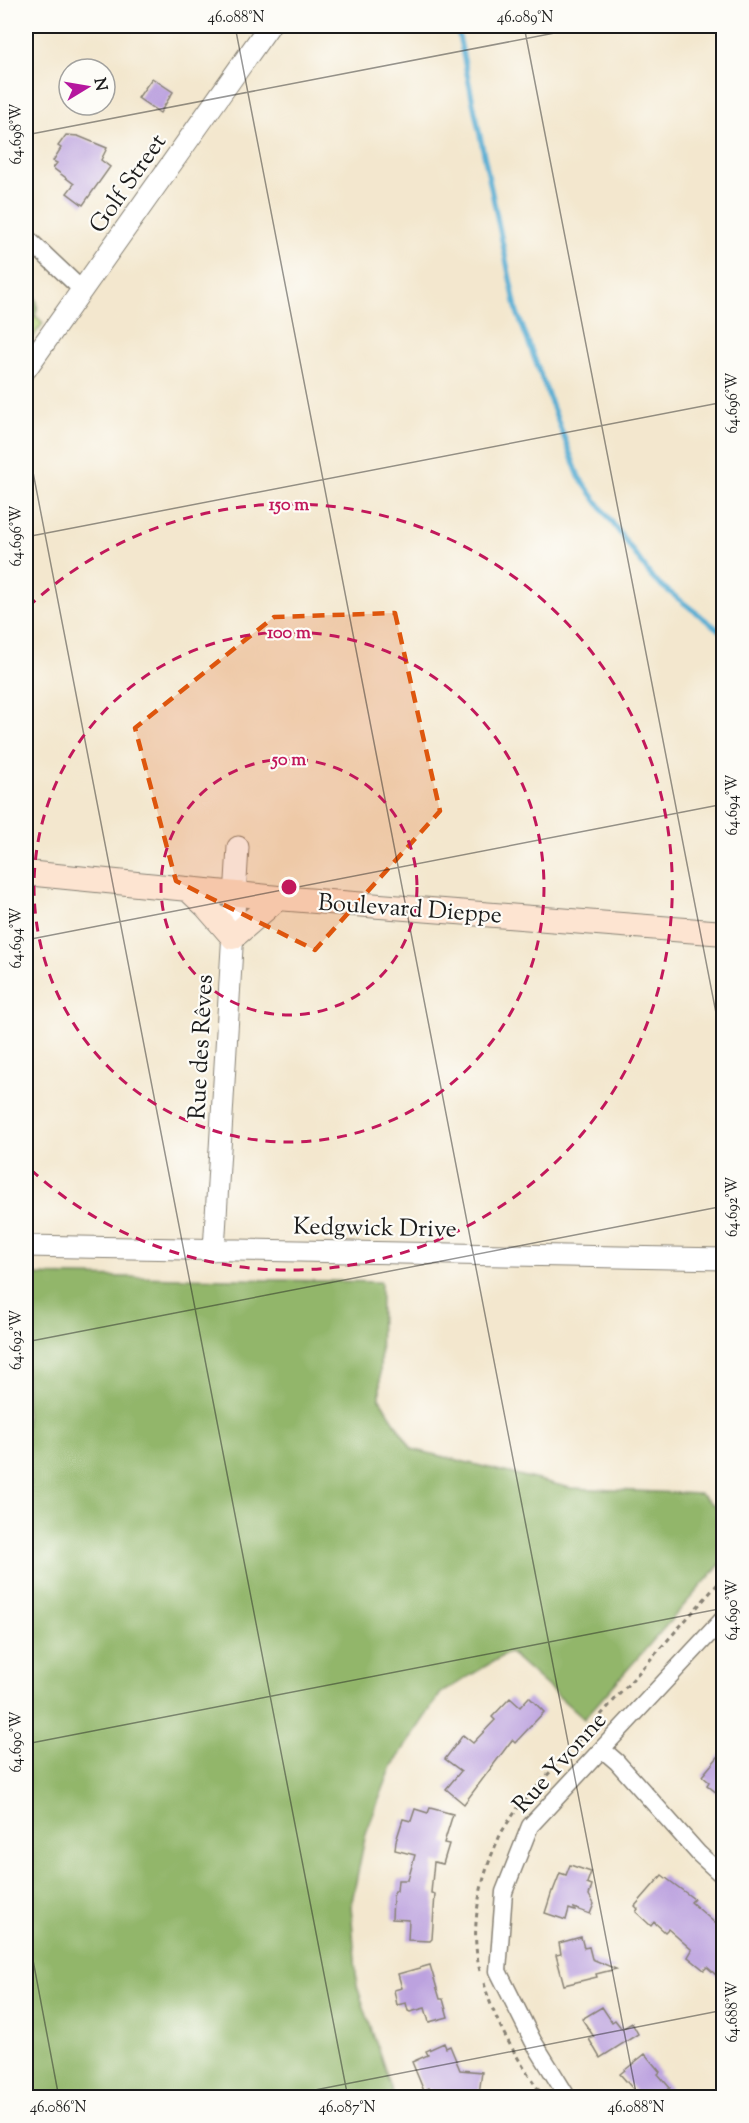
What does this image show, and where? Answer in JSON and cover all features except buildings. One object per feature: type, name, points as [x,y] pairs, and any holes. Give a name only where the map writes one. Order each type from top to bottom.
[{"type":"main road","name":"Boulevard Dieppe","points":[[26,873],[278,898],[723,933]]},
{"type":"main road","points":[[188,889],[233,937],[278,898]]},
{"type":"street","name":"Golf Street","points":[[26,369],[270,26]]},
{"type":"street","points":[[26,237],[82,290]]},
{"type":"street","name":"Rue des Rêves","points":[[214,1250],[238,847]]},
{"type":"street","name":"Kedgwick Drive","points":[[26,1246],[723,1259]]},
{"type":"street","name":"Rue Yvonne","points":[[568,2097],[533,2041],[498,1971],[504,1892],[530,1826],[723,1618]]},
{"type":"street","points":[[602,1749],[617,1762],[699,1854],[723,1877]]},
{"type":"path","points":[[544,2097],[517,2058],[490,2007],[477,1959],[476,1913],[485,1872],[498,1838],[517,1809],[723,1577]]},
{"type":"highlighted area","points":[[395,613],[440,811],[315,950],[176,881],[135,728],[274,617]]},
{"type":"green space","points":[[26,285],[35,296],[37,307],[34,318],[26,331]]},
{"type":"green space","points":[[35,315],[43,323],[26,347],[26,331]]},
{"type":"green space","points":[[26,1275],[381,1282],[380,1399],[412,1449],[571,1488],[700,1494],[723,1513],[723,1561],[584,1719],[509,1652],[441,1693],[392,1766],[366,1833],[351,1906],[357,1986],[394,2097],[26,2097]]},
{"type":"waterway","points":[[457,26],[517,312],[579,477],[654,580],[724,634]]}]
